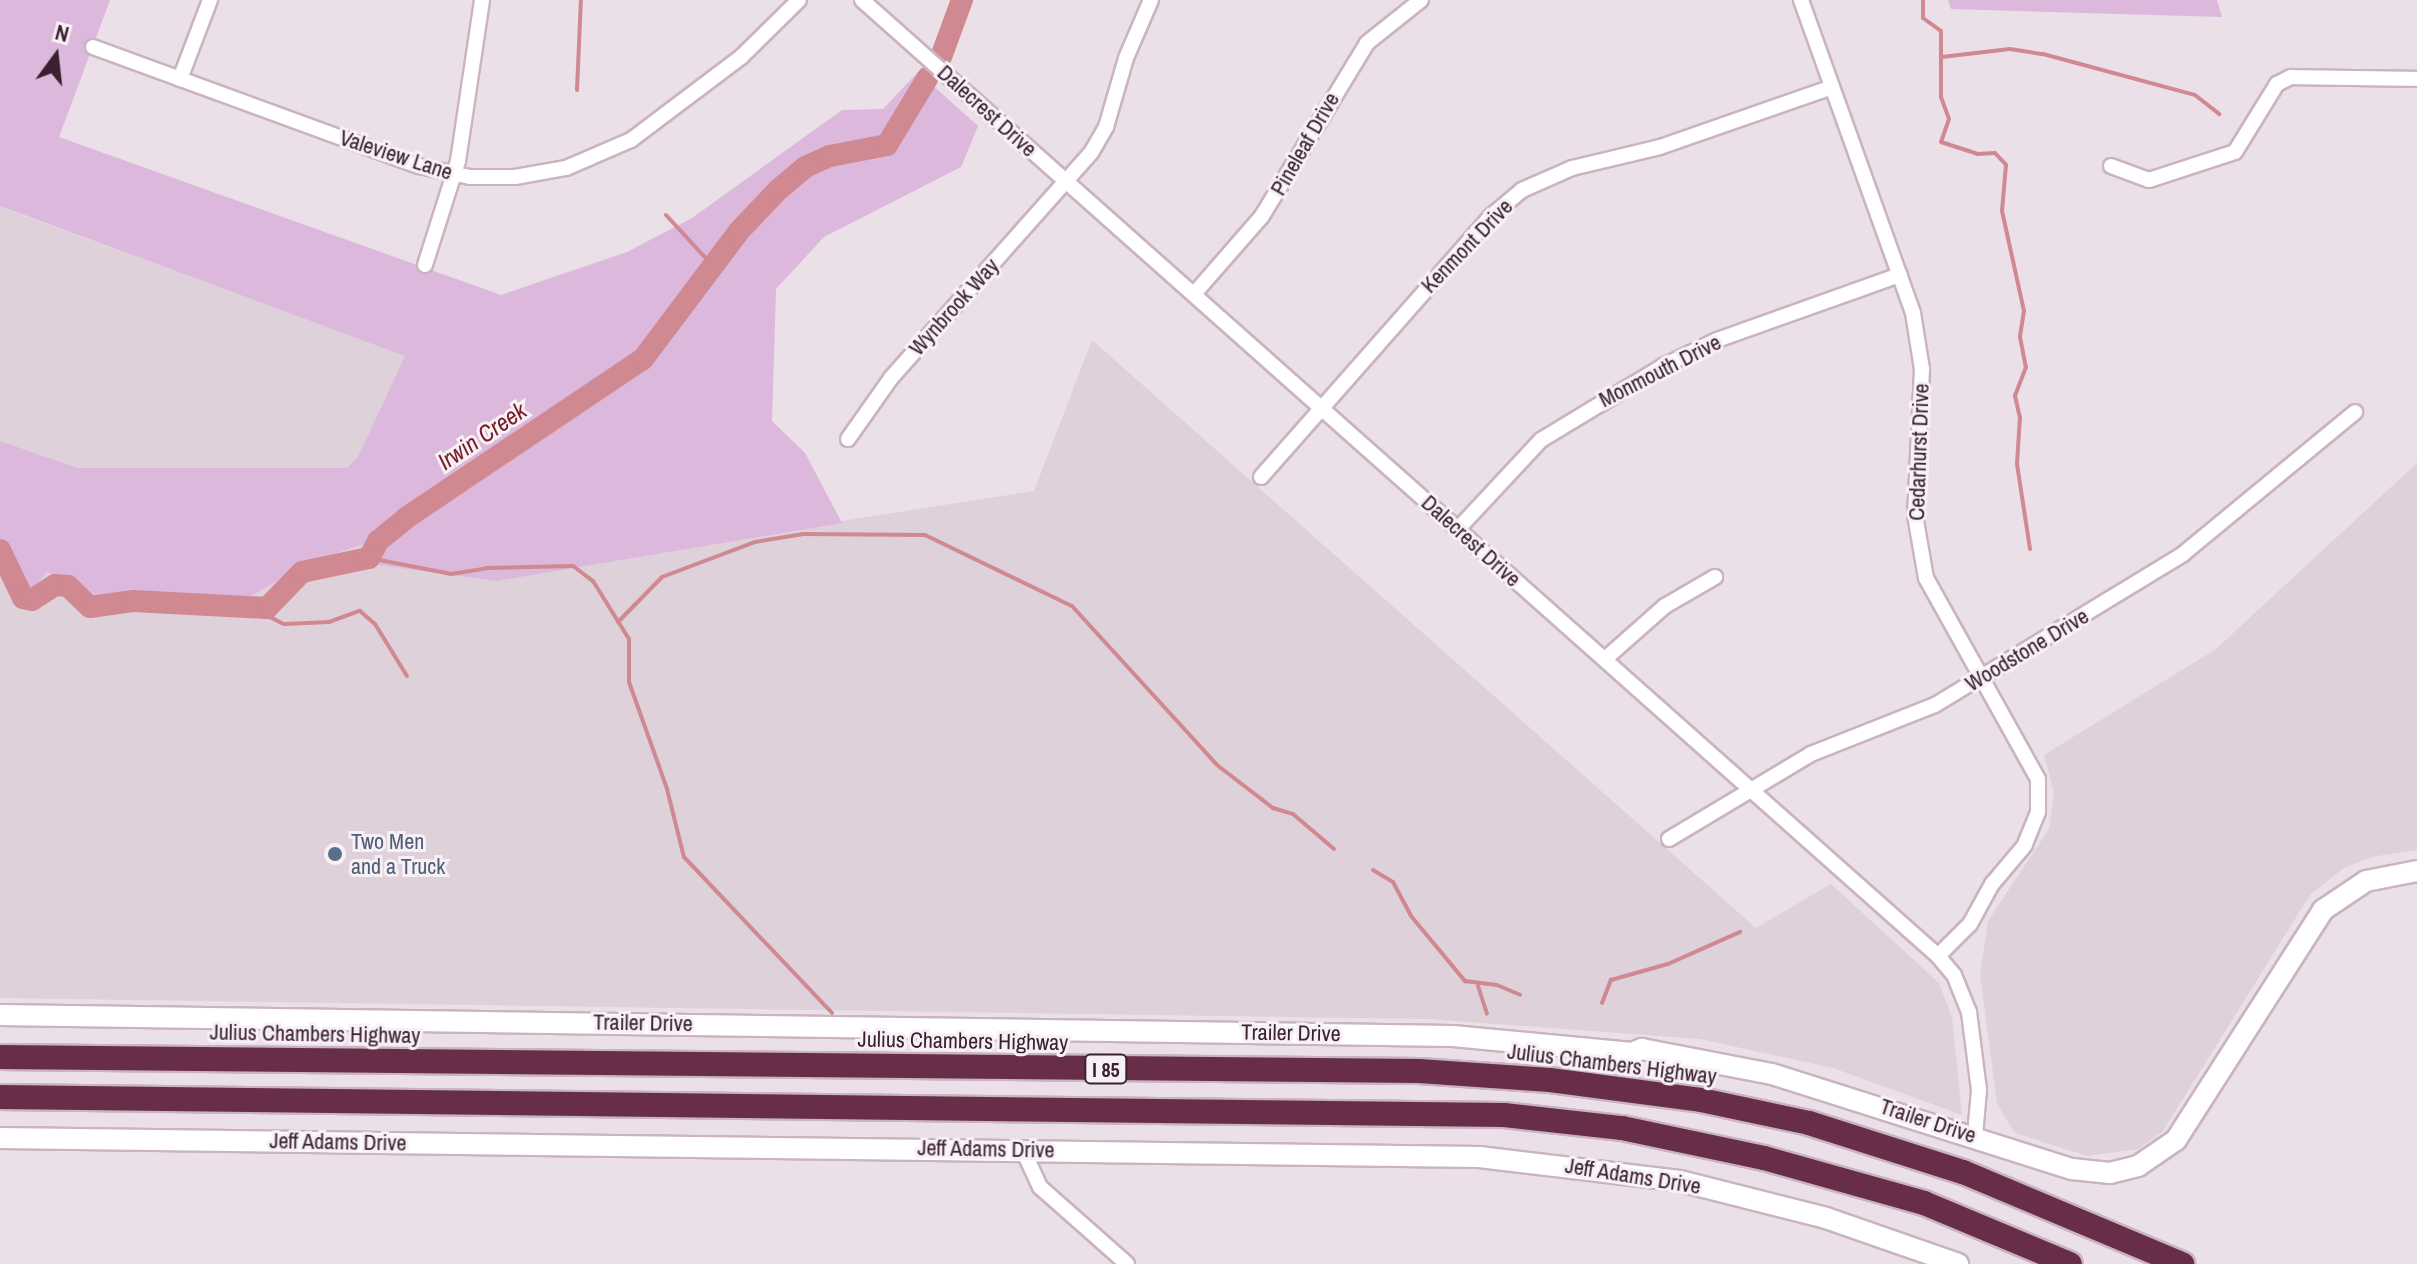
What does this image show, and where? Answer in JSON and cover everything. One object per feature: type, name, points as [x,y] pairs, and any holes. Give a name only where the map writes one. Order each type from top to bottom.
[{"type":"highway","name":"Julius Chambers Highway","points":[[0,1057],[1419,1071],[1550,1080],[1701,1100],[1809,1123],[1963,1172],[2182,1264]]},
{"type":"highway","name":"I 85","points":[[0,1097],[1504,1115],[1622,1128],[1764,1158],[1924,1203],[2070,1264]]},
{"type":"street","points":[[180,79],[210,0]]},
{"type":"street","points":[[425,265],[454,175],[482,0]]},
{"type":"street","name":"Valeview Lane","points":[[93,47],[454,175],[549,172],[617,148],[741,57],[799,0]]},
{"type":"street","name":"Dalecrest Drive","points":[[862,0],[1938,956],[1954,975],[1969,1012],[1979,1090],[1975,1136]]},
{"type":"street","points":[[1066,181],[1106,127],[1129,48],[1151,0]]},
{"type":"street","name":"Pineleaf Drive","points":[[1194,294],[1262,216],[1367,43],[1421,0]]},
{"type":"street","name":"Cedarhurst Drive","points":[[1801,0],[1900,275],[1922,369],[1915,496],[1919,549],[1932,593],[2033,763],[2038,812],[2025,845],[1992,884],[1970,924],[1938,956]]},
{"type":"street","points":[[2111,166],[2149,180],[2235,152],[2277,84],[2291,77],[2417,79]]},
{"type":"street","name":"Kenmont Drive","points":[[1261,477],[1491,216],[1522,190],[1572,168],[1660,147],[1832,87]]},
{"type":"street","name":"Wynbrook Way","points":[[848,439],[891,378],[1066,181]]},
{"type":"street","name":"Monmouth Drive","points":[[1458,529],[1541,440],[1639,380],[1717,340],[1900,275]]},
{"type":"street","name":"Woodstone Drive","points":[[1669,839],[1811,754],[1915,715],[2183,554],[2355,412]]},
{"type":"street","points":[[1605,659],[1665,606],[1715,577]]},
{"type":"street","name":"Trailer Drive","points":[[0,1015],[1453,1036],[1632,1053],[1642,1049],[1733,1065],[1847,1094],[2091,1173],[2119,1172],[2155,1158],[2176,1140],[2323,910],[2366,881],[2417,871]]},
{"type":"street","name":"Jeff Adams Drive","points":[[0,1138],[1421,1154],[1564,1164],[1755,1198],[1958,1264]]},
{"type":"street","points":[[1023,1150],[1040,1187],[1127,1264]]},
{"type":"shaded area","points":[[0,0],[110,0],[59,137],[501,295],[627,252],[692,218],[842,110],[883,109],[918,72],[978,126],[961,167],[824,237],[776,289],[772,421],[805,453],[842,523],[496,581],[364,563],[370,542],[308,563],[244,600],[101,598],[47,572],[30,594],[0,539],[0,441],[78,468],[347,468],[358,457],[405,356],[0,206]]},
{"type":"shaded area","points":[[1948,0],[2217,0],[2222,17],[1951,9]]},
{"type":"shaded area","points":[[0,206],[459,375],[409,471],[78,468],[0,441]]},
{"type":"shaded area","points":[[1092,340],[1756,928],[1831,884],[1939,983],[1952,1017],[1962,1115],[1833,1068],[1700,1039],[1427,1019],[0,998],[0,539],[30,593],[47,572],[101,598],[243,600],[308,563],[371,542],[364,563],[706,542],[1034,491]]},
{"type":"shaded area","points":[[2417,463],[2417,850],[2371,857],[2344,868],[2310,895],[2163,1131],[2138,1149],[2087,1156],[2015,1133],[1997,1104],[1980,974],[1988,921],[2049,829],[2054,792],[2044,755],[2216,649]]},
{"type":"waterway","points":[[577,90],[581,0]]},
{"type":"waterway","name":"Irwin Creek","points":[[941,57],[962,0]]},
{"type":"waterway","points":[[1923,0],[1923,18],[1941,31],[1941,97],[1949,119],[1941,142],[1977,154],[1995,153],[2006,165],[2002,211],[2024,311],[2020,337],[2026,367],[2015,396],[2020,417],[2017,464],[2030,549]]},
{"type":"waterway","points":[[1942,57],[2010,49],[2043,54],[2195,95],[2219,114]]},
{"type":"waterway","name":"Irwin Creek","points":[[0,550],[23,598],[32,600],[55,585],[68,586],[90,607],[133,601],[267,608],[302,572],[369,558],[378,541],[406,518],[643,359],[739,231],[778,190],[805,167],[830,156],[887,145],[928,77]]},
{"type":"waterway","points":[[666,215],[713,266]]},
{"type":"waterway","points":[[618,622],[662,577],[755,542],[803,534],[925,535],[1072,606],[1217,765],[1273,808],[1293,814],[1334,849]]},
{"type":"waterway","points":[[369,558],[451,574],[487,568],[573,566],[593,581],[629,639],[629,682],[667,789],[684,857],[832,1013]]},
{"type":"waterway","points":[[267,608],[264,614],[284,624],[329,622],[360,611],[375,624],[407,676]]},
{"type":"waterway","points":[[1373,870],[1393,882],[1411,916],[1465,981],[1497,985],[1520,995]]},
{"type":"waterway","points":[[1602,1003],[1611,980],[1668,964],[1740,932]]},
{"type":"waterway","points":[[1478,986],[1487,1014]]},
{"type":"place","name":"Two Men and a Truck","points":[[335,854]]}]
